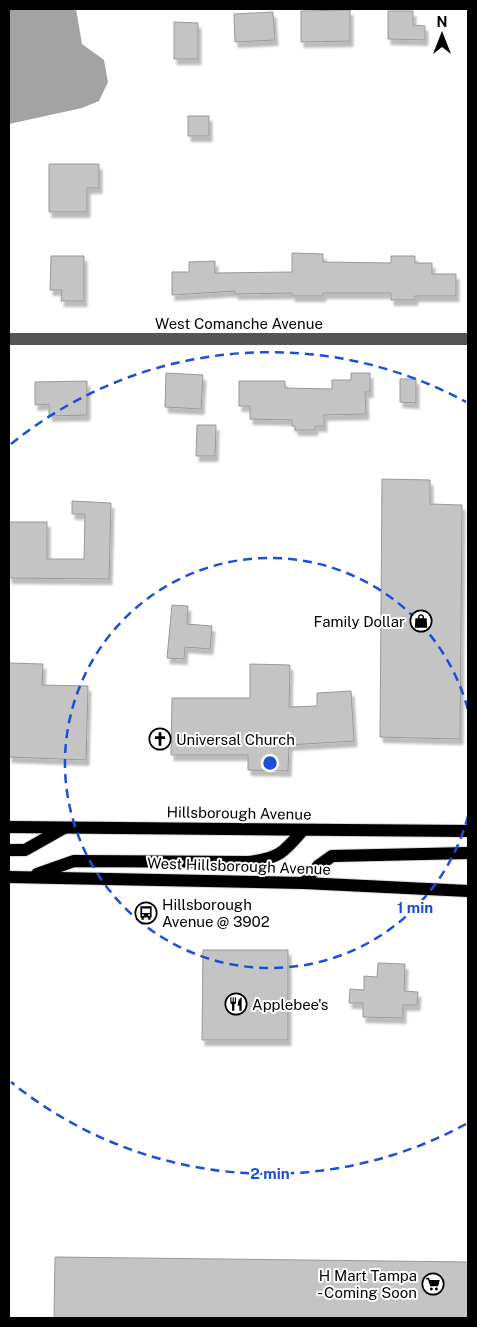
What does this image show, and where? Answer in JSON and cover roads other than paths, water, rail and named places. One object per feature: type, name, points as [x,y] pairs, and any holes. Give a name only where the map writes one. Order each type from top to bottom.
[{"type":"main road","name":"Hillsborough Avenue","points":[[9,827],[468,831]]},
{"type":"main road","points":[[9,850],[25,850],[64,828]]},
{"type":"main road","points":[[27,877],[74,861],[250,862],[270,859],[285,851],[304,830]]},
{"type":"main road","points":[[304,883],[318,866],[332,856],[468,853]]},
{"type":"main road","name":"West Hillsborough Avenue","points":[[9,877],[304,883],[468,891]]},
{"type":"street","name":"West Comanche Avenue","points":[[9,339],[468,340]]},
{"type":"place","name":"Family Dollar","points":[[421,621]]},
{"type":"place","name":"Universal Church","points":[[160,739]]},
{"type":"place","name":"Hillsborough Avenue @ 3902","points":[[146,913]]},
{"type":"place","name":"Applebee's","points":[[236,1004]]},
{"type":"place","name":"H Mart Tampa - Coming Soon","points":[[433,1284]]}]
